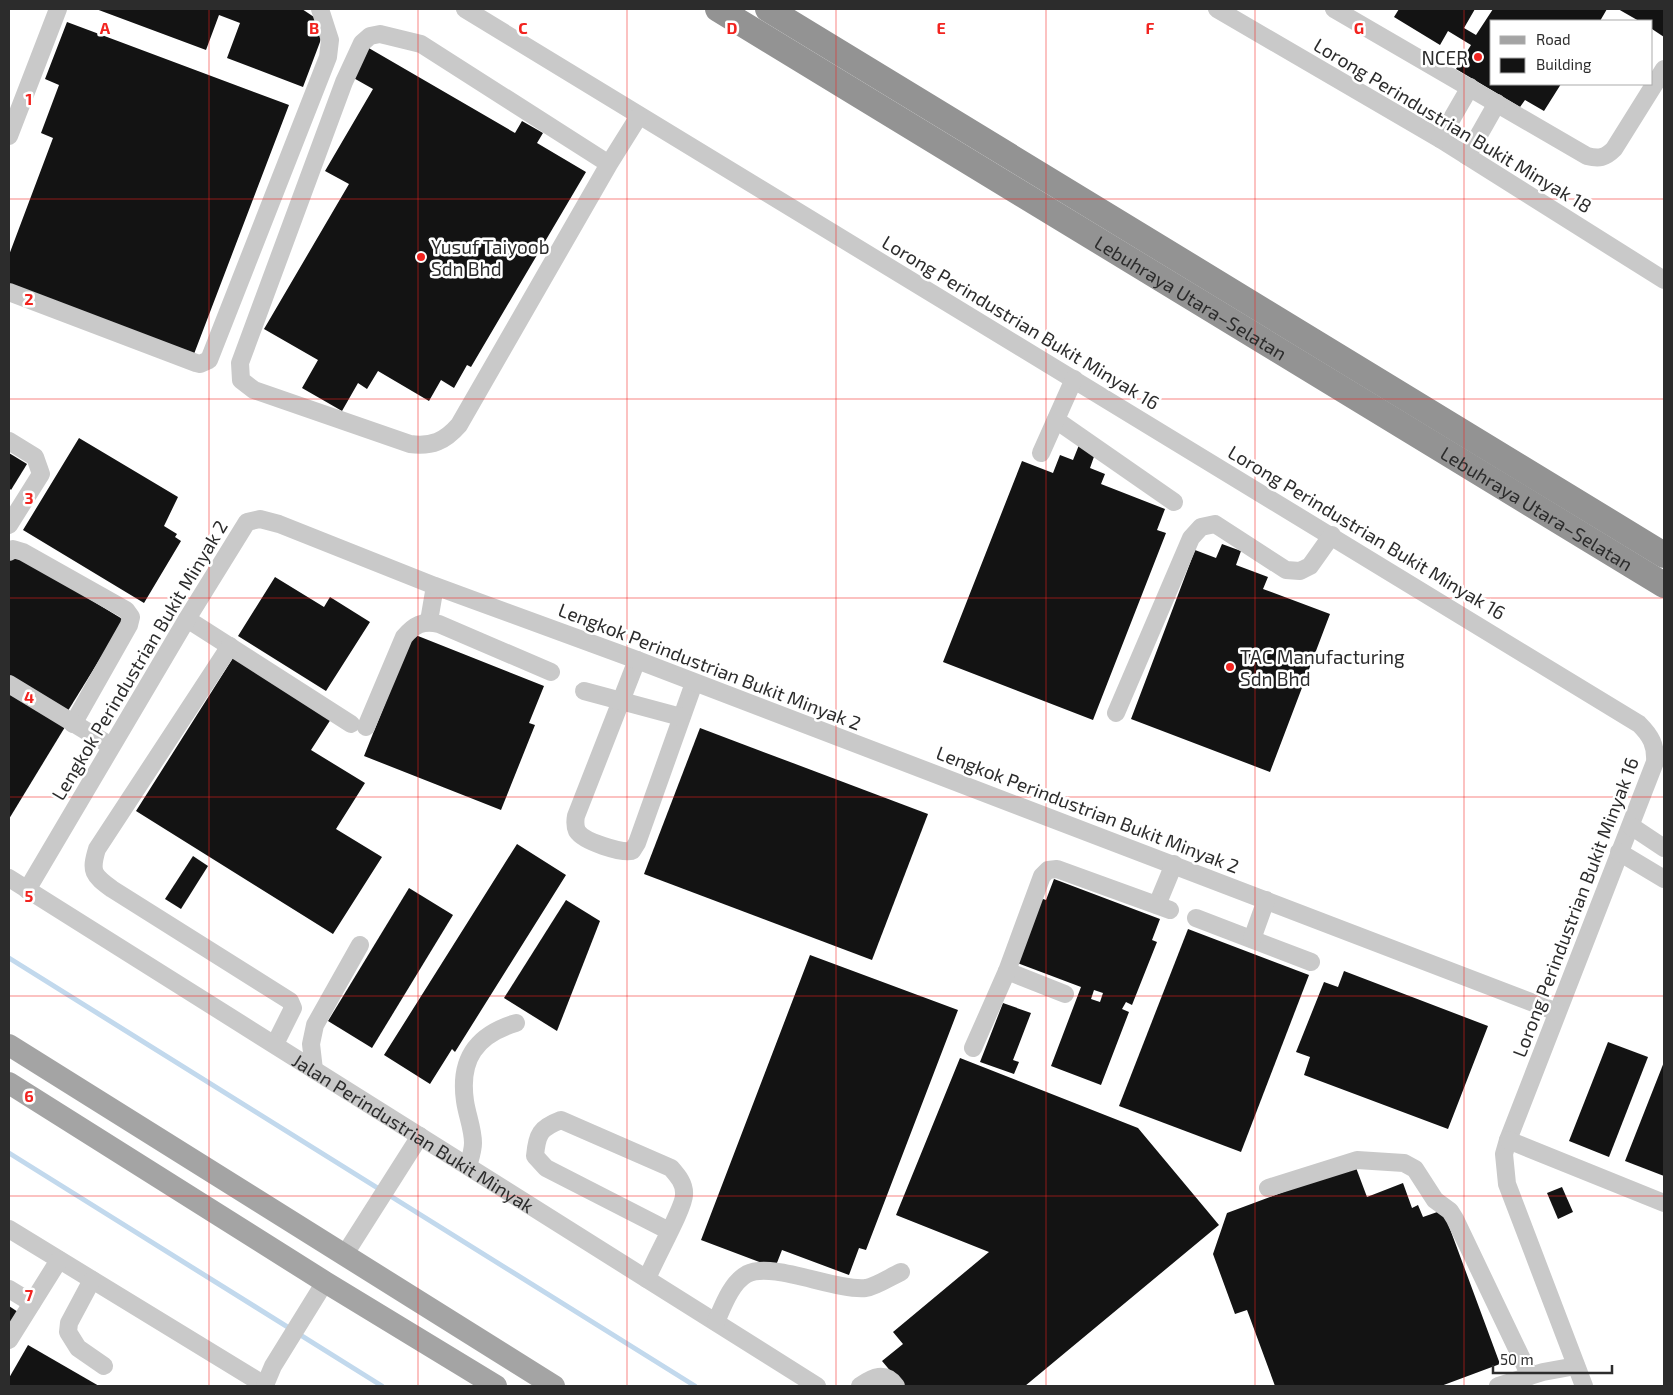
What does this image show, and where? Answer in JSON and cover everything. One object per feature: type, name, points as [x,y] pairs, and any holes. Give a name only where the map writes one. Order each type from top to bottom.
[{"type":"highway","name":"Lebuhraya Utara–Selatan","points":[[718,9],[1664,585]]},
{"type":"highway","name":"Lebuhraya Utara–Selatan","points":[[768,9],[1664,555]]},
{"type":"main road","points":[[9,1045],[349,1247],[554,1386]]},
{"type":"main road","points":[[9,1083],[321,1290],[496,1386]]},
{"type":"street","points":[[9,136],[58,9]]},
{"type":"street","points":[[9,292],[196,363],[200,364],[209,360],[328,57],[330,40],[320,9]]},
{"type":"street","name":"Lorong Perindustrian Bukit Minyak 16","points":[[465,9],[1640,724],[1654,742],[1656,750],[1655,762],[1508,1140],[1504,1162],[1508,1184],[1584,1386]]},
{"type":"street","name":"Lorong Perindustrian Bukit Minyak 18","points":[[1217,9],[1440,139],[1664,280]]},
{"type":"street","points":[[1334,9],[1587,156],[1597,158],[1607,156],[1614,149],[1664,69]]},
{"type":"street","points":[[609,164],[421,44],[380,34],[370,36],[362,43],[344,82],[240,363],[241,380],[254,390],[410,444],[424,446],[438,443],[450,435],[459,425],[609,164],[639,116]]},
{"type":"street","points":[[1440,139],[1470,87]]},
{"type":"street","points":[[1467,156],[1497,103]]},
{"type":"street","points":[[1041,453],[1074,379]]},
{"type":"street","points":[[1056,420],[1174,502]]},
{"type":"street","points":[[9,441],[35,457],[41,474],[9,525]]},
{"type":"street","name":"Lengkok Perindustrian Bukit Minyak 2","points":[[27,890],[187,618],[246,522],[260,519],[280,524],[435,586],[637,660],[1557,1012]]},
{"type":"street","points":[[1116,713],[1191,538],[1201,527],[1215,524],[1286,570],[1300,571],[1310,566],[1332,535]]},
{"type":"street","points":[[9,552],[12,550],[22,552],[126,610],[131,617],[129,625],[73,724]]},
{"type":"street","points":[[429,621],[435,586]]},
{"type":"street","points":[[187,618],[358,725],[404,637],[414,626],[429,621],[551,672]]},
{"type":"street","points":[[230,646],[97,849],[92,866],[97,878],[112,889],[290,1001],[293,1008],[275,1044]]},
{"type":"street","points":[[637,660],[576,816],[575,824],[578,832],[586,839],[624,853],[632,851],[637,843],[694,683]]},
{"type":"street","points":[[9,684],[111,746]]},
{"type":"street","points":[[584,691],[681,716]]},
{"type":"street","points":[[1630,826],[1664,848]]},
{"type":"street","points":[[1619,852],[1664,879]]},
{"type":"street","points":[[973,1048],[1007,971],[1042,876],[1048,870],[1057,870],[1163,908],[1174,864]]},
{"type":"street","name":"Jalan Perindustrian Bukit Minyak","points":[[9,878],[275,1044],[415,1143],[468,1166],[817,1386]]},
{"type":"street","points":[[1252,939],[1266,900]]},
{"type":"street","points":[[1196,918],[1311,962]]},
{"type":"street","points":[[314,1070],[311,1044],[315,1025],[360,945]]},
{"type":"street","points":[[1007,971],[1065,994]]},
{"type":"street","points":[[468,1166],[473,1142],[465,1102],[464,1078],[470,1055],[482,1039],[496,1029],[516,1023]]},
{"type":"street","points":[[647,1279],[669,1231],[685,1196],[682,1180],[671,1168],[561,1120],[546,1126],[537,1138],[535,1156],[546,1168],[669,1231]]},
{"type":"street","points":[[1508,1140],[1664,1203]]},
{"type":"street","points":[[349,1247],[415,1143]]},
{"type":"street","points":[[1268,1188],[1357,1160],[1404,1163],[1415,1170],[1435,1200],[1450,1211],[1455,1219],[1530,1376]]},
{"type":"street","points":[[9,1229],[260,1385],[321,1290]]},
{"type":"street","points":[[9,1340],[59,1260]]},
{"type":"street","points":[[716,1322],[726,1299],[736,1284],[748,1274],[766,1271],[845,1287],[866,1288],[901,1272]]},
{"type":"street","points":[[92,1280],[69,1323],[68,1332],[78,1348],[104,1366]]},
{"type":"street","points":[[9,1289],[32,1303]]},
{"type":"street","points":[[1498,1386],[1530,1376],[1576,1366]]},
{"type":"street","points":[[860,1386],[875,1376],[882,1376],[891,1380],[896,1386]]},
{"type":"building","points":[[96,9],[302,9],[314,17],[321,36],[303,87],[227,58],[240,23],[219,15],[206,50]]},
{"type":"building","name":"NCER","points":[[1399,9],[1475,9],[1464,28],[1476,35],[1493,9],[1607,9],[1601,20],[1490,20],[1490,85],[1560,85],[1544,111],[1525,100],[1520,107],[1456,69],[1471,45],[1448,31],[1440,45],[1394,17]]},
{"type":"building","points":[[1618,9],[1664,9],[1664,37],[1653,30],[1653,20],[1637,20]]},
{"type":"building","points":[[67,22],[289,105],[194,354],[9,284],[9,255],[53,138],[41,133],[59,85],[45,79]]},
{"type":"building","name":"Yusuf Taiyoob Sdn Bhd","points":[[367,47],[515,133],[522,121],[543,133],[537,143],[586,172],[471,367],[467,365],[454,388],[441,380],[429,401],[378,371],[367,389],[358,383],[342,411],[302,388],[318,360],[264,329],[349,184],[325,171],[373,89],[350,76]]},
{"type":"building","points":[[79,438],[178,497],[164,526],[177,534],[175,537],[181,541],[144,603],[23,530]]},
{"type":"building","points":[[1079,445],[1096,451],[1090,468],[1105,474],[1101,484],[1165,509],[1157,530],[1166,533],[1093,720],[943,662],[1022,461],[1053,473],[1060,455],[1073,460]]},
{"type":"building","points":[[9,453],[27,464],[11,490],[9,488]]},
{"type":"building","name":"TAC Manufacturing Sdn Bhd","points":[[1222,544],[1241,551],[1236,565],[1268,577],[1263,589],[1330,614],[1270,772],[1131,719],[1195,550],[1216,558]]},
{"type":"building","points":[[12,552],[124,620],[66,714],[9,679],[9,558]]},
{"type":"building","points":[[275,577],[324,607],[330,597],[370,622],[326,691],[238,636]]},
{"type":"building","points":[[413,634],[544,686],[529,723],[535,725],[501,810],[364,756]]},
{"type":"building","points":[[233,658],[331,719],[311,750],[365,783],[336,829],[382,857],[333,934],[136,811]]},
{"type":"building","points":[[9,693],[65,727],[9,819]]},
{"type":"building","points":[[700,728],[928,814],[872,960],[644,874]]},
{"type":"building","points":[[517,844],[566,875],[455,1052],[452,1049],[430,1084],[384,1055]]},
{"type":"building","points":[[193,856],[208,866],[181,909],[165,899]]},
{"type":"building","points":[[1054,879],[1160,919],[1152,940],[1157,942],[1132,1005],[1126,1002],[1122,1009],[1129,1012],[1101,1085],[1051,1066],[1081,987],[1015,962],[1040,898],[1046,900]],"holes":[[[1094,990],[1103,993],[1100,1002],[1091,999]]]},
{"type":"building","points":[[409,888],[453,915],[372,1048],[328,1021]]},
{"type":"building","points":[[566,900],[600,921],[557,1031],[504,998]]},
{"type":"building","points":[[1188,929],[1309,975],[1241,1152],[1119,1106]]},
{"type":"building","points":[[810,955],[958,1010],[866,1250],[859,1248],[849,1275],[782,1250],[775,1268],[701,1240]]},
{"type":"building","points":[[1344,971],[1488,1026],[1448,1129],[1304,1075],[1310,1057],[1296,1052],[1324,982],[1338,987]]},
{"type":"building","points":[[1003,1003],[1031,1013],[1013,1060],[1019,1062],[1014,1074],[980,1062]]},
{"type":"building","points":[[1608,1042],[1648,1057],[1609,1157],[1569,1141]]},
{"type":"building","points":[[960,1058],[1138,1128],[1219,1225],[1025,1386],[903,1386],[882,1361],[903,1344],[893,1332],[989,1252],[896,1215]]},
{"type":"building","points":[[1664,1062],[1664,1176],[1625,1161]]},
{"type":"building","points":[[1355,1165],[1367,1197],[1403,1183],[1412,1208],[1418,1205],[1423,1217],[1443,1210],[1500,1364],[1441,1386],[1275,1386],[1247,1310],[1235,1314],[1213,1254],[1227,1213]]},
{"type":"building","points":[[1562,1187],[1573,1212],[1558,1219],[1547,1193]]},
{"type":"building","points":[[9,1306],[18,1312],[9,1327]]},
{"type":"building","points":[[28,1345],[99,1386],[9,1386],[9,1378]]},
{"type":"waterway","points":[[9,958],[695,1386]]},
{"type":"waterway","points":[[9,1153],[382,1386]]},
{"type":"place","name":"NCER","points":[[1478,57]]},
{"type":"place","name":"Yusuf Taiyoob Sdn Bhd","points":[[421,257]]},
{"type":"place","name":"TAC Manufacturing Sdn Bhd","points":[[1230,667]]}]
